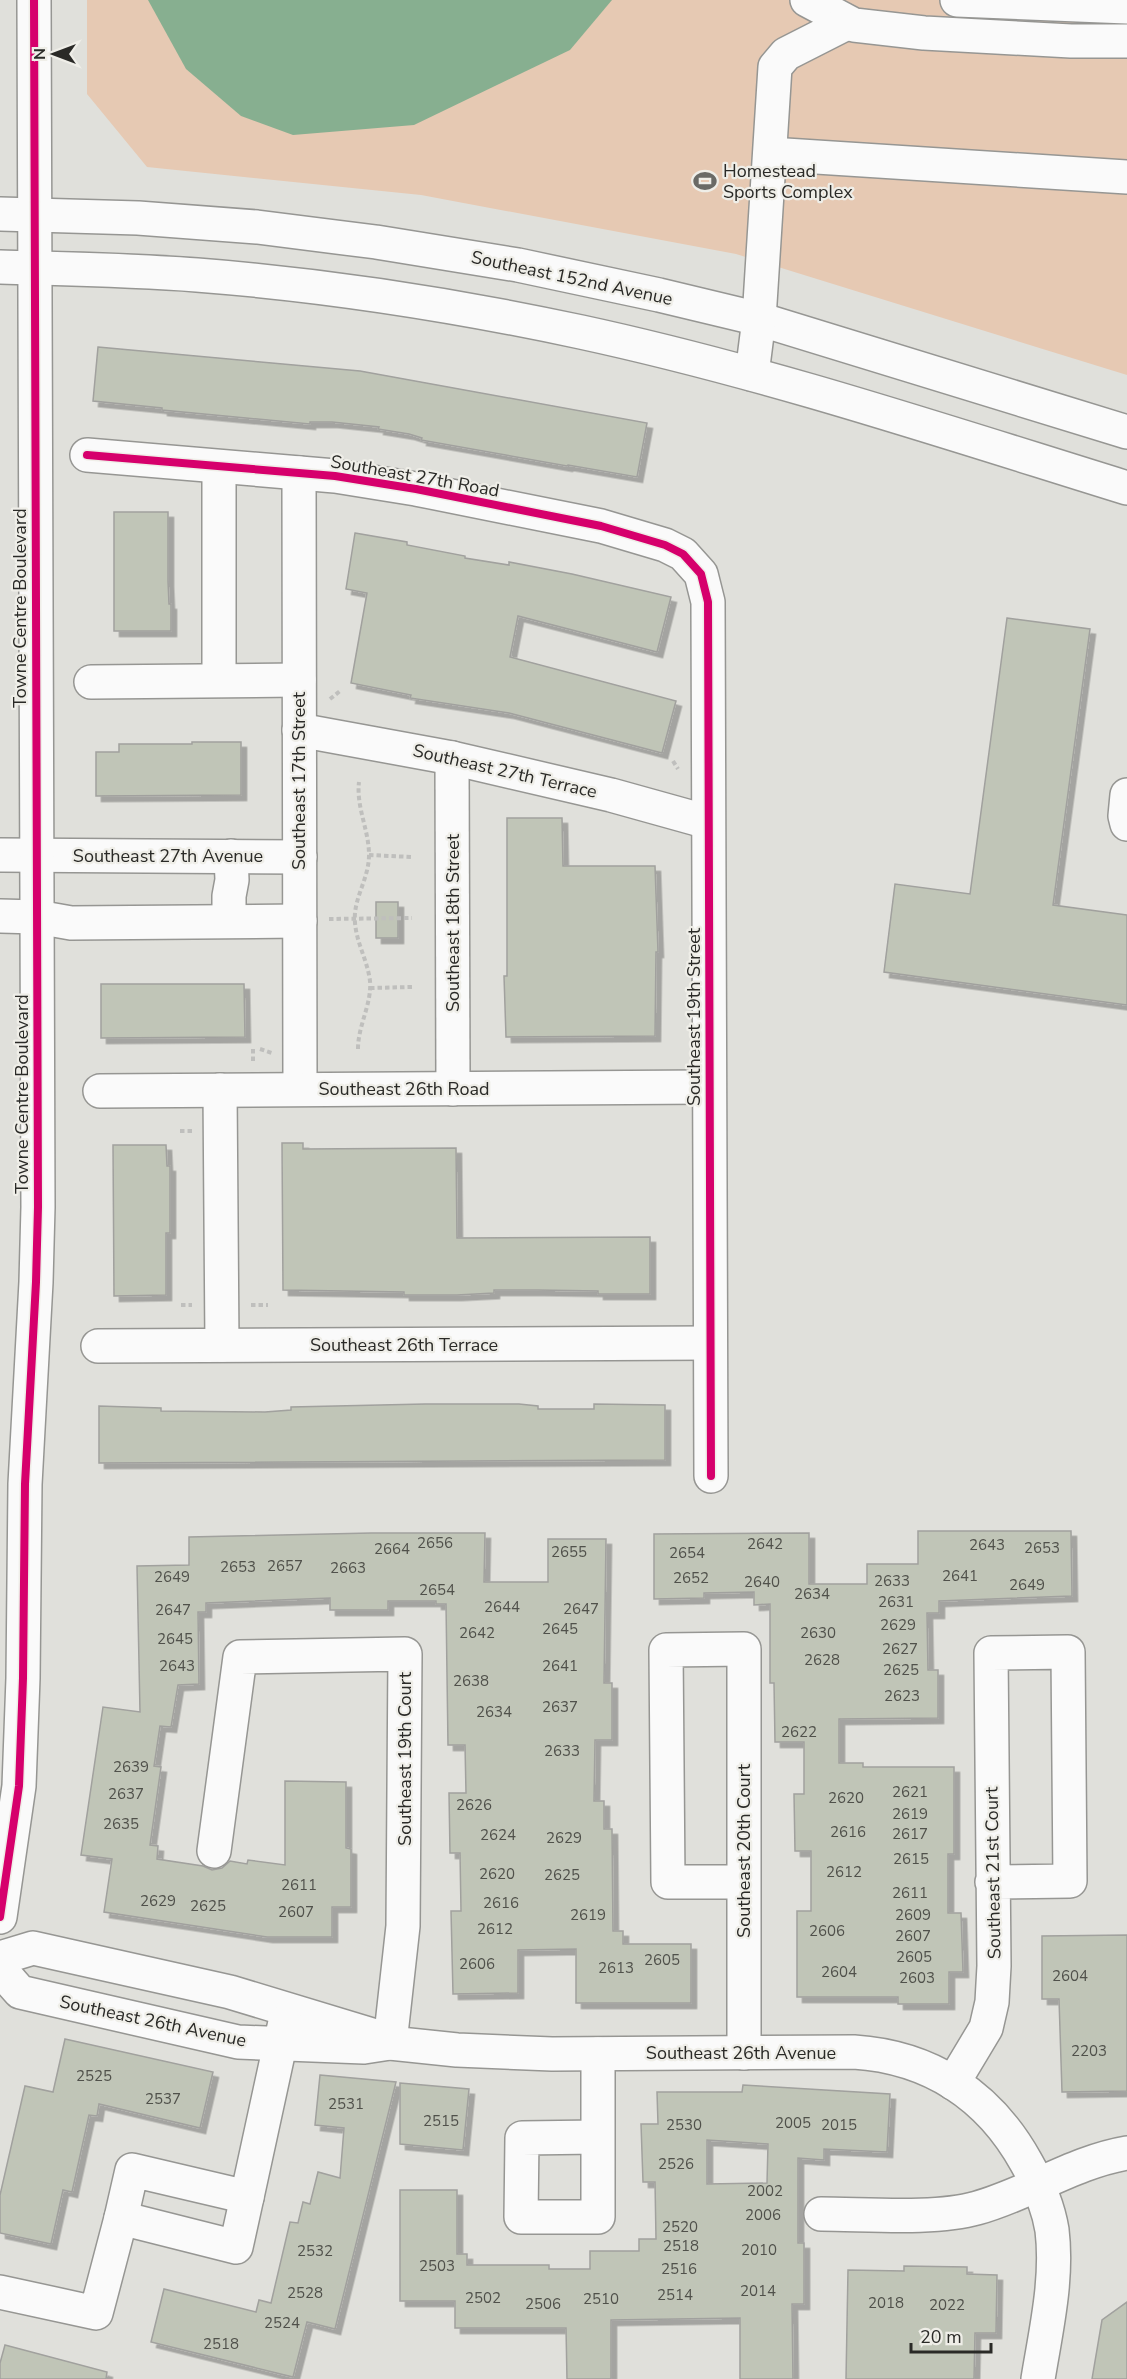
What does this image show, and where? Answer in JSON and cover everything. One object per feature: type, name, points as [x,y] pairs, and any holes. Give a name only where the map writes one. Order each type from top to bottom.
[{"type":"street","name":"Towne Centre Boulevard","points":[[0,1917],[19,1786],[12,1678],[12,1484],[37,1257],[34,0]]},
{"type":"street","points":[[807,0],[847,22],[924,33],[1071,41],[1127,40]]},
{"type":"street","points":[[957,0],[1127,8]]},
{"type":"street","points":[[752,374],[759,319],[776,67],[782,58],[847,22]]},
{"type":"street","points":[[770,154],[1127,177]]},
{"type":"street","name":"Southeast 152nd Avenue","points":[[0,214],[138,218],[282,230],[385,244],[566,274],[759,319],[1127,432]]},
{"type":"street","points":[[0,267],[103,269],[200,275],[392,298],[581,332],[752,374],[1127,488]]},
{"type":"street","name":"Southeast 27th Road","points":[[87,455],[299,473],[416,489],[572,519],[665,545],[677,550],[692,562]]},
{"type":"street","points":[[219,467],[219,680]]},
{"type":"street","name":"Southeast 17th Street","points":[[299,473],[300,857],[313,920],[300,1089]]},
{"type":"street","name":"Southeast 19th Street","points":[[692,562],[702,577],[708,602],[711,1476]]},
{"type":"street","points":[[91,682],[299,680]]},
{"type":"street","name":"Southeast 27th Terrace","points":[[299,730],[453,758],[611,795],[708,822]]},
{"type":"street","name":"Southeast 18th Street","points":[[453,758],[453,1089]]},
{"type":"street","points":[[1127,795],[1125,816],[1127,824]]},
{"type":"street","points":[[0,855],[37,853]]},
{"type":"street","name":"Southeast 27th Avenue","points":[[37,853],[85,857],[300,857]]},
{"type":"street","points":[[229,921],[231,856]]},
{"type":"street","points":[[0,916],[37,917],[71,923],[313,920]]},
{"type":"street","name":"Southeast 26th Road","points":[[100,1090],[709,1087]]},
{"type":"street","points":[[220,1090],[222,1345]]},
{"type":"street","name":"Southeast 26th Terrace","points":[[98,1346],[710,1343]]},
{"type":"street","name":"Southeast 20th Court","points":[[744,1882],[668,1882],[666,1650],[744,1649],[744,1882],[744,2053]]},
{"type":"street","name":"Southeast 21st Court","points":[[953,2083],[978,2043],[990,2016],[994,1966],[992,1882],[991,1653],[1068,1652],[1070,1881],[992,1882]]},
{"type":"street","name":"Southeast 19th Court","points":[[214,1851],[240,1657],[405,1654],[404,1916],[390,2043]]},
{"type":"street","name":"Southeast 26th Avenue","points":[[0,1958],[33,1948],[230,1992],[366,2032],[390,2043]]},
{"type":"street","name":"Southeast 26th Avenue","points":[[0,1969],[20,1992],[238,2042],[364,2047],[390,2043],[477,2052],[867,2053],[916,2066],[953,2083],[978,2100],[1004,2126],[1038,2183],[1051,2226],[1053,2262],[1046,2331],[1038,2379]]},
{"type":"street","points":[[121,2218],[236,2247],[288,2009]]},
{"type":"street","points":[[598,2054],[598,2138],[598,2217],[521,2217],[522,2138],[598,2138]]},
{"type":"street","points":[[821,2214],[909,2214],[962,2211],[997,2201],[1101,2159],[1127,2153]]},
{"type":"street","points":[[0,2292],[96,2313],[132,2170],[247,2197]]},
{"type":"path","points":[[358,1049],[358,1032],[370,988],[358,943],[355,919],[356,906],[366,877],[369,855],[368,830],[359,800],[359,782]]},
{"type":"path","points":[[369,855],[412,857]]},
{"type":"path","points":[[313,920],[412,918]]},
{"type":"path","points":[[370,988],[412,987]]},
{"type":"path","points":[[240,1305],[268,1305]]},
{"type":"shaded area","name":"Homestead Sports Complex","points":[[87,0],[1127,0],[1127,375],[736,254],[421,195],[147,167],[87,94]]},
{"type":"shaded area","points":[[148,0],[612,0],[570,50],[414,125],[293,135],[241,116],[186,69]]},
{"type":"building","points":[[98,347],[360,371],[647,423],[637,477],[421,440],[422,438],[409,434],[378,429],[379,427],[332,422],[310,422],[310,424],[93,401]]},
{"type":"building","points":[[114,512],[168,512],[171,631],[114,631]]},
{"type":"building","points":[[355,533],[407,542],[407,545],[465,556],[465,558],[509,565],[509,562],[572,574],[671,597],[657,652],[518,616],[510,657],[676,701],[662,753],[509,713],[410,698],[411,695],[351,683],[367,593],[346,589]]},
{"type":"building","points":[[1007,618],[1090,629],[1053,905],[1127,915],[1127,1005],[884,972],[895,884],[970,894]]},
{"type":"building","points":[[192,742],[241,742],[241,795],[96,796],[96,752],[119,752],[119,744],[192,744]]},
{"type":"building","points":[[507,818],[562,818],[563,866],[655,866],[658,952],[656,952],[655,1036],[506,1037],[504,976],[507,976]]},
{"type":"building","points":[[376,902],[398,902],[398,938],[376,938]]},
{"type":"building","points":[[101,984],[244,984],[245,1037],[101,1038]]},
{"type":"building","points":[[282,1143],[303,1143],[303,1149],[456,1148],[457,1238],[650,1237],[650,1294],[494,1290],[494,1293],[404,1295],[404,1292],[283,1290]]},
{"type":"building","points":[[113,1145],[166,1145],[167,1166],[170,1166],[170,1233],[166,1233],[166,1295],[114,1296]]},
{"type":"building","points":[[519,1404],[538,1406],[538,1409],[594,1409],[594,1404],[665,1405],[665,1460],[99,1463],[99,1406],[161,1408],[161,1411],[265,1412],[291,1410],[291,1407]]},
{"type":"building","points":[[918,1531],[1071,1531],[1072,1596],[939,1601],[939,1613],[927,1613],[928,1670],[938,1670],[938,1718],[839,1719],[839,1763],[863,1763],[863,1767],[954,1767],[954,1854],[948,1854],[948,1913],[961,1913],[963,1972],[949,1972],[949,2004],[898,2004],[898,1997],[797,1997],[797,1911],[811,1911],[811,1851],[795,1851],[794,1794],[804,1794],[804,1742],[775,1742],[774,1683],[770,1683],[770,1604],[754,1605],[754,1592],[704,1593],[704,1598],[654,1599],[654,1534],[809,1533],[809,1584],[867,1584],[867,1564],[918,1564]]},
{"type":"building","points":[[485,1533],[484,1582],[548,1582],[548,1539],[606,1539],[604,1683],[612,1683],[612,1740],[595,1740],[594,1801],[604,1801],[604,1829],[612,1829],[613,1931],[623,1931],[623,1944],[691,1944],[691,2003],[576,2003],[576,1949],[518,1950],[518,1993],[453,1994],[451,1911],[461,1911],[460,1853],[450,1853],[449,1793],[466,1793],[465,1745],[448,1745],[446,1604],[436,1604],[436,1601],[388,1601],[388,1610],[330,1610],[330,1598],[206,1603],[206,1612],[198,1612],[199,1684],[178,1685],[171,1727],[160,1726],[154,1766],[161,1767],[150,1845],[158,1846],[157,1859],[203,1866],[212,1870],[222,1868],[230,1861],[247,1864],[248,1860],[285,1865],[285,1781],[346,1782],[346,1848],[351,1849],[351,1907],[332,1907],[332,1937],[267,1937],[104,1912],[112,1859],[81,1855],[103,1707],[140,1712],[137,1566],[189,1565],[189,1537]]},
{"type":"building","points":[[1127,1935],[1127,2091],[1062,2092],[1059,1999],[1042,1999],[1042,1936]]},
{"type":"building","points":[[65,2039],[213,2072],[200,2128],[99,2104],[97,2116],[89,2115],[72,2192],[63,2190],[51,2244],[0,2233],[0,2195],[25,2086],[53,2092]]},
{"type":"building","points":[[320,2075],[396,2082],[335,2329],[307,2322],[293,2377],[151,2342],[164,2289],[256,2312],[259,2300],[271,2303],[290,2222],[298,2223],[303,2202],[310,2204],[318,2172],[340,2178],[344,2128],[315,2125]]},
{"type":"building","points":[[400,2083],[469,2089],[463,2150],[400,2144]]},
{"type":"building","points":[[743,2085],[890,2094],[887,2152],[824,2149],[824,2160],[798,2158],[798,2243],[804,2243],[804,2304],[792,2304],[793,2379],[740,2379],[740,2318],[611,2320],[611,2379],[567,2379],[566,2328],[455,2328],[455,2301],[400,2301],[400,2190],[457,2190],[457,2254],[467,2254],[467,2265],[549,2265],[549,2269],[590,2269],[590,2251],[639,2251],[639,2239],[656,2239],[655,2182],[643,2182],[641,2124],[658,2124],[657,2092],[742,2092]],"holes":[[[707,2140],[768,2144],[767,2183],[707,2184]]]},
{"type":"building","points":[[904,2266],[967,2267],[967,2274],[997,2275],[996,2333],[975,2333],[974,2379],[846,2379],[848,2270],[904,2271]]},
{"type":"building","points":[[1127,2302],[1127,2379],[1092,2379],[1102,2320]]},
{"type":"building","points":[[5,2345],[107,2372],[106,2379],[0,2379],[0,2363]]},
{"type":"cycle path","points":[[0,1917],[19,1786],[23,1678],[25,1484],[38,1207],[34,0]]},
{"type":"cycle path","points":[[87,455],[335,476],[416,489],[601,526],[665,545],[683,554],[701,574],[708,602],[711,1476]]},
{"type":"place","name":"Homestead Sports Complex","points":[[705,181]]}]
